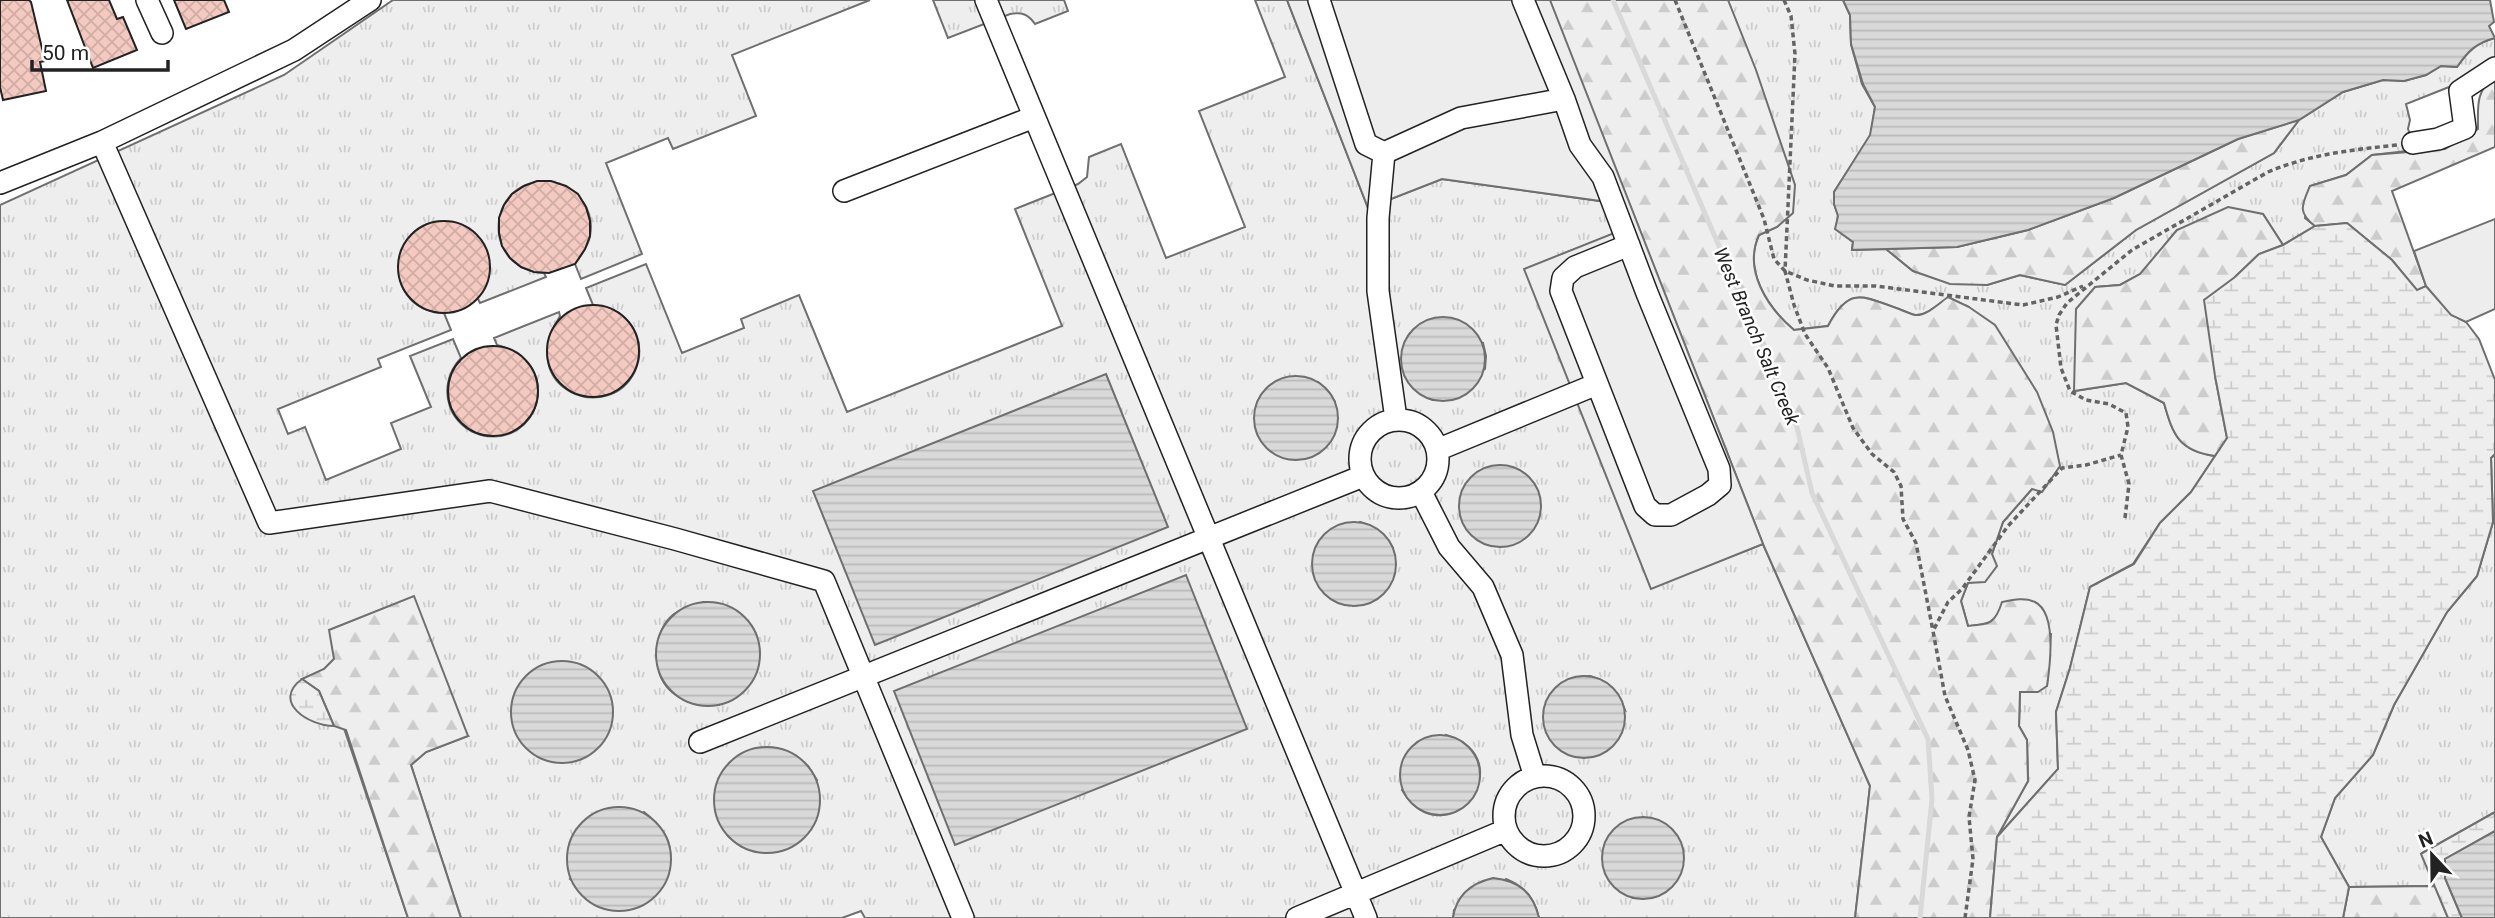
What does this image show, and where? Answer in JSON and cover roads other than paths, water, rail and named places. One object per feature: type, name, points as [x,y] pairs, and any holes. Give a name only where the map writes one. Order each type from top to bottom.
[{"type":"street","points":[[147,0],[162,33]]},
{"type":"street","points":[[0,184],[102,142],[294,50],[370,0]]},
{"type":"street","points":[[986,0],[1366,918]]},
{"type":"street","points":[[1319,0],[1366,144],[1384,153]]},
{"type":"street","points":[[1523,0],[1580,145],[1604,177],[1719,469],[1720,485],[1708,495],[1671,515],[1655,515],[1645,506],[1561,291],[1563,278],[1574,267],[1629,245]]},
{"type":"street","points":[[2413,143],[2438,139],[2465,128],[2460,91],[2495,68]]},
{"type":"street","points":[[1384,153],[1461,118],[1564,99]]},
{"type":"street","points":[[845,191],[1034,117]]},
{"type":"street","points":[[102,142],[269,523],[489,491],[662,535],[824,581],[962,918]]},
{"type":"street","points":[[1384,153],[1378,218],[1378,291],[1396,419]]},
{"type":"street","points":[[1437,450],[1597,384]]},
{"type":"street","points":[[1396,419],[1408,420],[1430,433],[1439,457],[1437,471],[1431,483],[1408,498],[1382,495],[1370,487],[1359,463],[1360,451],[1373,429],[1383,422],[1396,419]]},
{"type":"street","points":[[700,742],[1363,476]]},
{"type":"street","points":[[1421,492],[1449,547],[1483,587],[1512,655],[1522,735],[1535,777]]},
{"type":"street","points":[[1548,776],[1571,787],[1579,797],[1583,809],[1584,822],[1580,834],[1572,845],[1550,856],[1536,856],[1523,851],[1513,842],[1503,817],[1512,791],[1522,782],[1535,777],[1548,776]]},
{"type":"street","points":[[1297,918],[1506,830]]},
{"type":"waterway","name":"West Branch Salt Creek","points":[[1613,0],[1797,427],[1812,493],[1928,739],[1932,799],[1920,918]]}]
